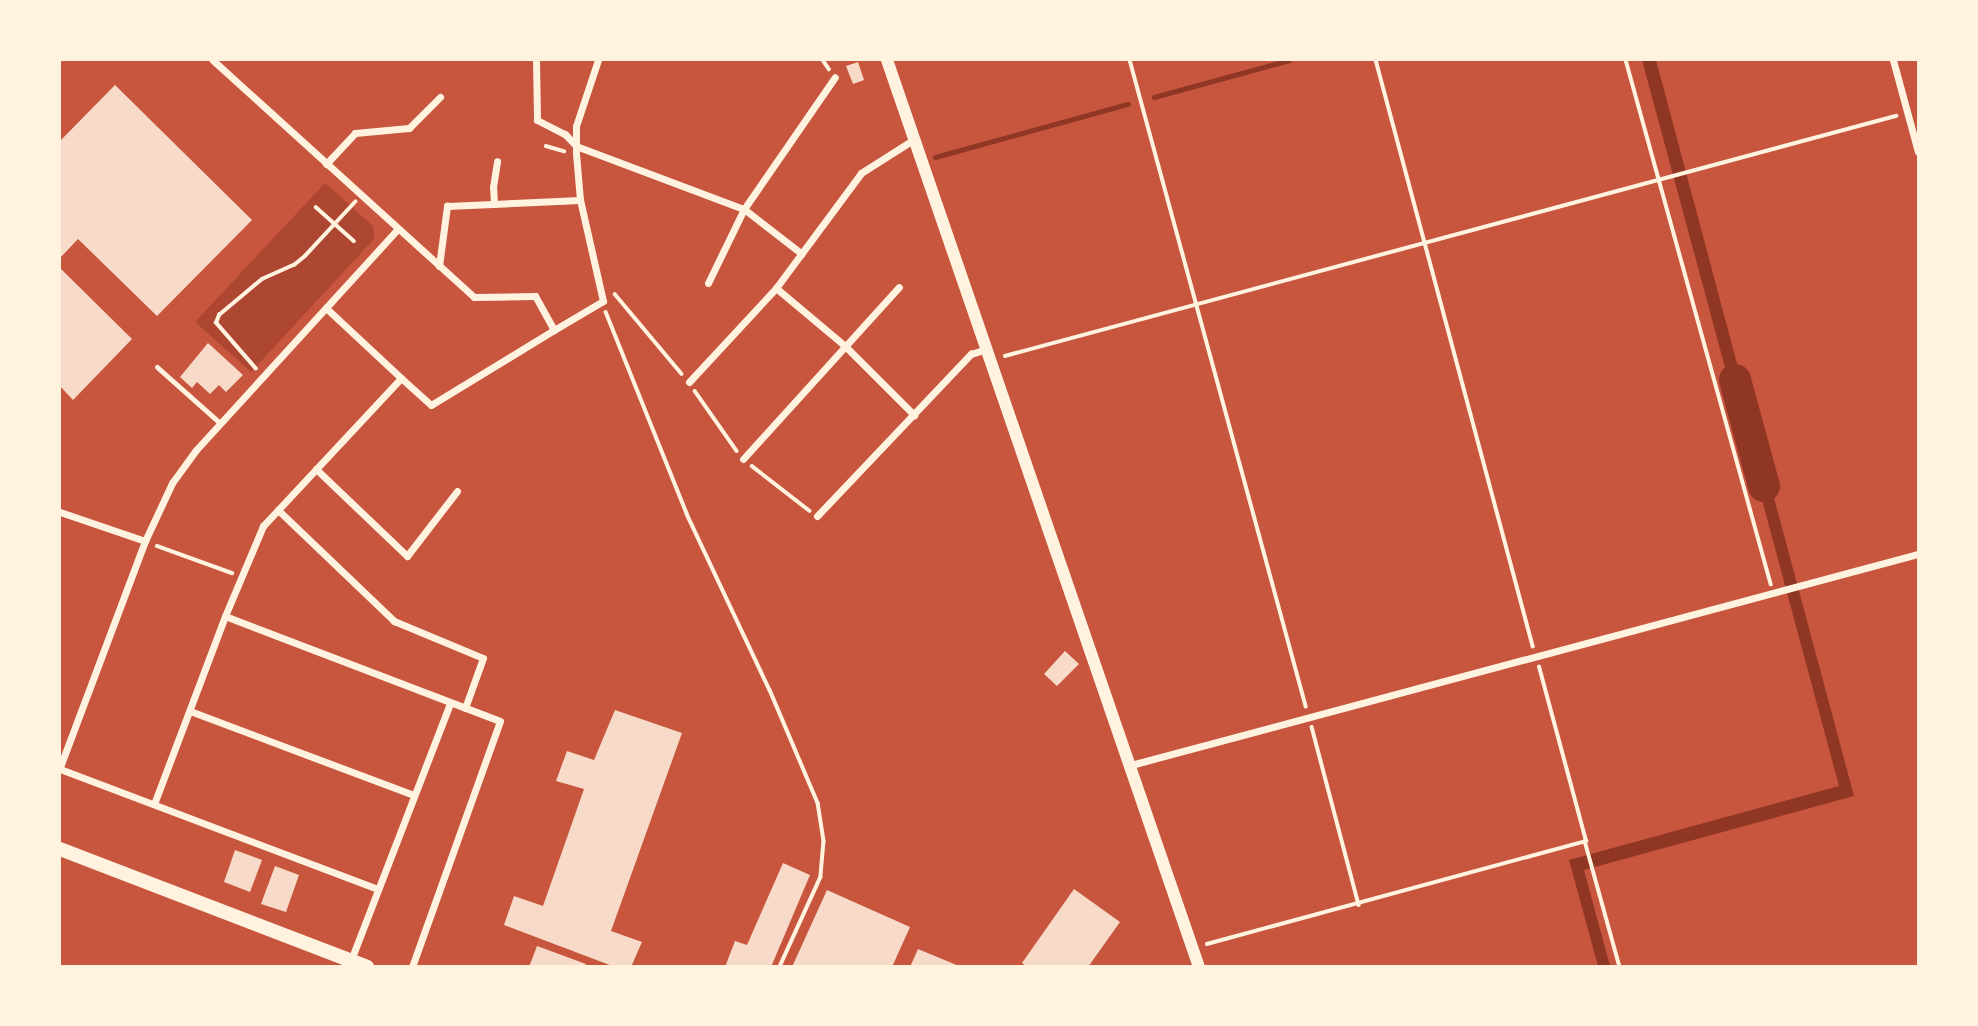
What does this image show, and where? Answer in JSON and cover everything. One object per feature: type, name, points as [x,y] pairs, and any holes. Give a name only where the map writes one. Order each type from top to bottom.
[{"type":"main road","points":[[60,849],[367,967]]},
{"type":"street","points":[[214,60],[474,297],[535,296],[554,330]]},
{"type":"street","points":[[536,60],[537,120],[565,134],[576,146],[744,209],[802,254]]},
{"type":"street","points":[[326,308],[431,405],[603,300],[580,200],[576,146],[576,126],[598,60]]},
{"type":"street","points":[[887,60],[1199,967]]},
{"type":"street","points":[[1894,60],[1919,152]]},
{"type":"street","points":[[708,283],[744,209],[835,77]]},
{"type":"street","points":[[326,164],[355,133],[410,128],[440,97]]},
{"type":"street","points":[[689,382],[776,288],[861,173],[913,140]]},
{"type":"street","points":[[494,204],[493,187],[497,161]]},
{"type":"street","points":[[439,267],[447,206],[580,200]]},
{"type":"street","points":[[377,889],[60,768],[145,541],[172,483],[220,423],[398,229]]},
{"type":"street","points":[[776,288],[845,346],[914,415]]},
{"type":"street","points":[[743,459],[899,288]]},
{"type":"street","points":[[817,516],[971,354],[988,354]]},
{"type":"street","points":[[154,804],[225,616],[263,526],[401,378]]},
{"type":"street","points":[[316,469],[407,556],[457,491]]},
{"type":"street","points":[[278,510],[394,621],[483,658],[466,708]]},
{"type":"street","points":[[60,512],[145,541]]},
{"type":"street","points":[[1131,765],[1919,554]]},
{"type":"street","points":[[225,616],[500,721],[412,967]]},
{"type":"street","points":[[351,960],[450,704]]},
{"type":"street","points":[[190,711],[414,795]]},
{"type":"lane","points":[[157,367],[220,423]]},
{"type":"path","points":[[1130,60],[1359,905]]},
{"type":"path","points":[[1376,60],[1620,967]]},
{"type":"path","points":[[1626,60],[1773,593]]},
{"type":"path","points":[[988,354],[1196,305],[1908,113]]},
{"type":"path","points":[[262,377],[216,323],[219,315],[262,279],[294,265],[361,196]]},
{"type":"path","points":[[316,206],[354,241]]},
{"type":"path","points":[[780,967],[821,877],[824,841],[818,803],[770,690],[687,514],[603,300],[615,294],[689,382],[743,459],[817,516]]},
{"type":"path","points":[[145,541],[241,577]]},
{"type":"path","points":[[1193,947],[1359,905],[1586,841]]},
{"type":"shaded area","points":[[1642,60],[1656,60],[1752,420],[1740,423]]},
{"type":"shaded area","points":[[325,183],[373,226],[374,239],[251,372],[195,322]]},
{"type":"shaded area","points":[[1759,442],[1854,796],[1584,870],[1610,966],[1598,966],[1569,860],[1839,786],[1747,444]]},
{"type":"building","points":[[858,62],[864,80],[853,84],[846,66]]},
{"type":"building","points":[[115,85],[252,220],[157,316],[78,239],[60,258],[60,141]]},
{"type":"building","points":[[60,268],[132,339],[73,400],[60,386]]},
{"type":"building","points":[[208,343],[243,375],[226,392],[219,385],[210,394],[197,382],[192,388],[180,377]]},
{"type":"building","points":[[1065,651],[1079,664],[1057,686],[1044,674]]},
{"type":"building","points":[[615,710],[682,733],[611,931],[642,942],[631,967],[615,967],[504,925],[514,896],[543,906],[584,789],[556,781],[567,751],[594,760]]},
{"type":"building","points":[[235,850],[262,860],[250,892],[224,882]]},
{"type":"building","points":[[783,863],[810,875],[771,967],[725,967],[735,941],[747,945]]},
{"type":"building","points":[[275,866],[299,875],[286,912],[261,904]]},
{"type":"building","points":[[1074,889],[1120,922],[1088,967],[1027,967],[1022,963]]},
{"type":"building","points":[[827,890],[910,927],[892,967],[792,967]]},
{"type":"building","points":[[537,946],[586,964],[584,967],[529,967]]},
{"type":"building","points":[[918,949],[959,966],[959,967],[910,967]]},
{"type":"waterway","points":[[1154,97],[1289,60]]},
{"type":"waterway","points":[[935,157],[1128,104]]},
{"type":"waterway","points":[[1735,380],[1764,486]]}]
